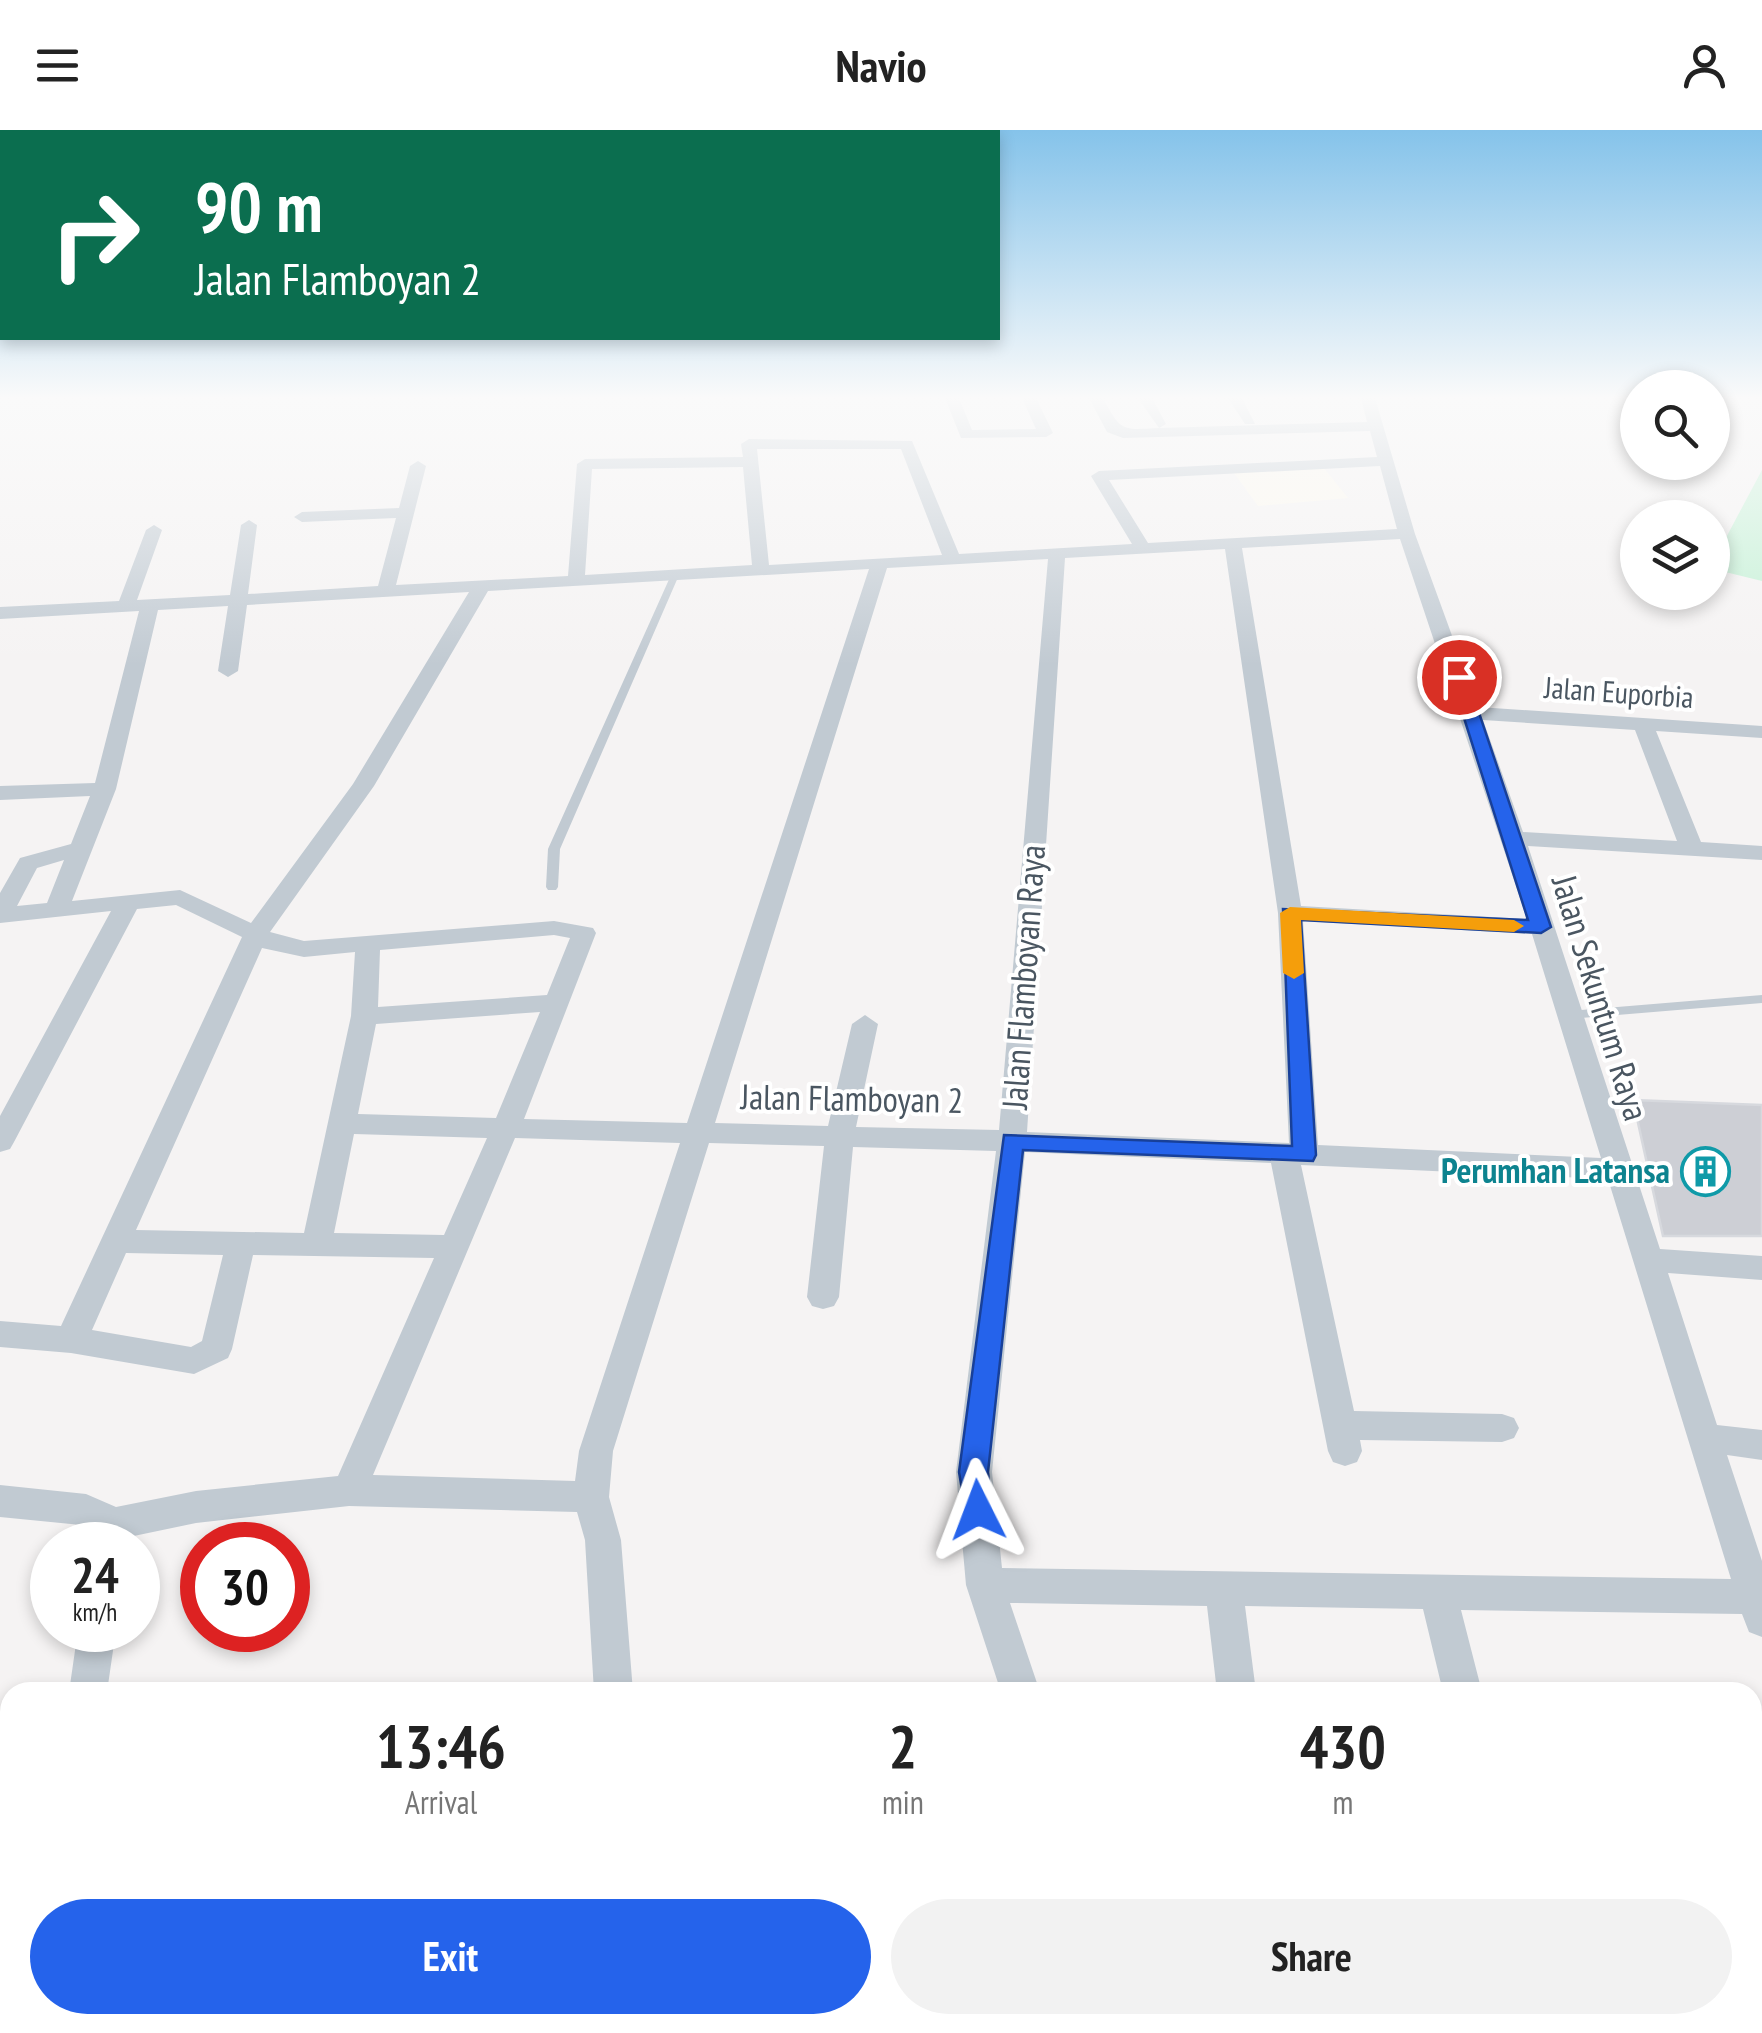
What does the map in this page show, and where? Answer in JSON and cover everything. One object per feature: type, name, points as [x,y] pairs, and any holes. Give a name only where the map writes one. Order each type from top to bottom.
[{"type":"street","points":[[385,592],[411,487]]},
{"type":"street","points":[[576,581],[582,487]]},
{"type":"street","points":[[751,487],[761,568]]},
{"type":"street","points":[[926,487],[953,560]]},
{"type":"street","points":[[1106,487],[1143,549]]},
{"type":"street","name":"Jalan Sekuntum Raya","points":[[1394,487],[1407,534],[1514,838],[1705,1438],[1752,1553],[1758,1608]]},
{"type":"street","points":[[302,517],[403,513]]},
{"type":"street","points":[[228,671],[249,525]]},
{"type":"street","points":[[126,606],[154,530]]},
{"type":"street","points":[[0,613],[1407,534]]},
{"type":"street","points":[[1232,544],[1290,913],[1294,1154],[1342,1438],[1502,1428]]},
{"type":"street","name":"Jalan Flamboyan Raya","points":[[1017,1682],[985,1585],[974,1472],[1012,1141],[1056,554]]},
{"type":"street","points":[[613,1682],[603,1540],[591,1497],[596,1451],[880,564]]},
{"type":"street","points":[[70,1340],[255,935],[363,786],[482,586]]},
{"type":"street","points":[[56,908],[104,788],[150,605]]},
{"type":"street","name":"Jalan Euporbia","points":[[1472,713],[1761,734]]},
{"type":"street","points":[[1643,724],[1692,849]]},
{"type":"street","points":[[0,793],[104,788]]},
{"type":"street","points":[[1514,838],[1762,854]]},
{"type":"street","points":[[0,915],[28,863],[82,848]]},
{"type":"street","points":[[0,915],[180,897],[255,935],[304,949],[578,929],[586,938],[349,1490]]},
{"type":"street","points":[[0,1142],[129,900]]},
{"type":"street","points":[[1290,913],[1541,927]]},
{"type":"street","points":[[317,1244],[364,1016],[368,944]]},
{"type":"street","points":[[364,1016],[559,1002]]},
{"type":"street","points":[[823,1298],[840,1136],[865,1024]]},
{"type":"street","name":"Jalan Flamboyan 2","points":[[342,1124],[1012,1141],[1618,1170]]},
{"type":"street","points":[[115,1241],[451,1247]]},
{"type":"street","points":[[0,1334],[70,1340],[194,1361],[209,1357],[216,1349],[241,1242]]},
{"type":"street","points":[[1647,1260],[1762,1268]]},
{"type":"street","points":[[1705,1438],[1762,1445]]},
{"type":"street","points":[[149,1522],[196,1507],[349,1490],[591,1497]]},
{"type":"street","points":[[0,1501],[86,1510],[98,1522]]},
{"type":"street","points":[[985,1585],[1438,1592],[1758,1608]]},
{"type":"street","points":[[1224,1589],[1235,1682]]},
{"type":"street","points":[[1438,1592],[1460,1682]]},
{"type":"street","points":[[89,1682],[94,1652]]},
{"type":"lane","points":[[552,888],[554,849],[675,575]]},
{"type":"lane","points":[[1569,1015],[1762,999]]},
{"type":"shaded area","points":[[1244,487],[1339,487],[1348,498],[1258,506]]},
{"type":"green space","points":[[1753,487],[1762,487],[1762,581],[1730,573],[1730,530]]},
{"type":"building","name":"Perumhan Latansa","points":[[1633,1100],[1762,1105],[1762,1236],[1663,1236]]},
{"type":"slow traffic","points":[[1294,973],[1290,913],[1514,926]]},
{"type":"place","name":"Perumhan Latansa","points":[[1705,1171]]},
{"type":"route","points":[[978,1510],[974,1472],[1012,1141],[1304,1155],[1290,913],[1541,927],[1459,677]]}]
